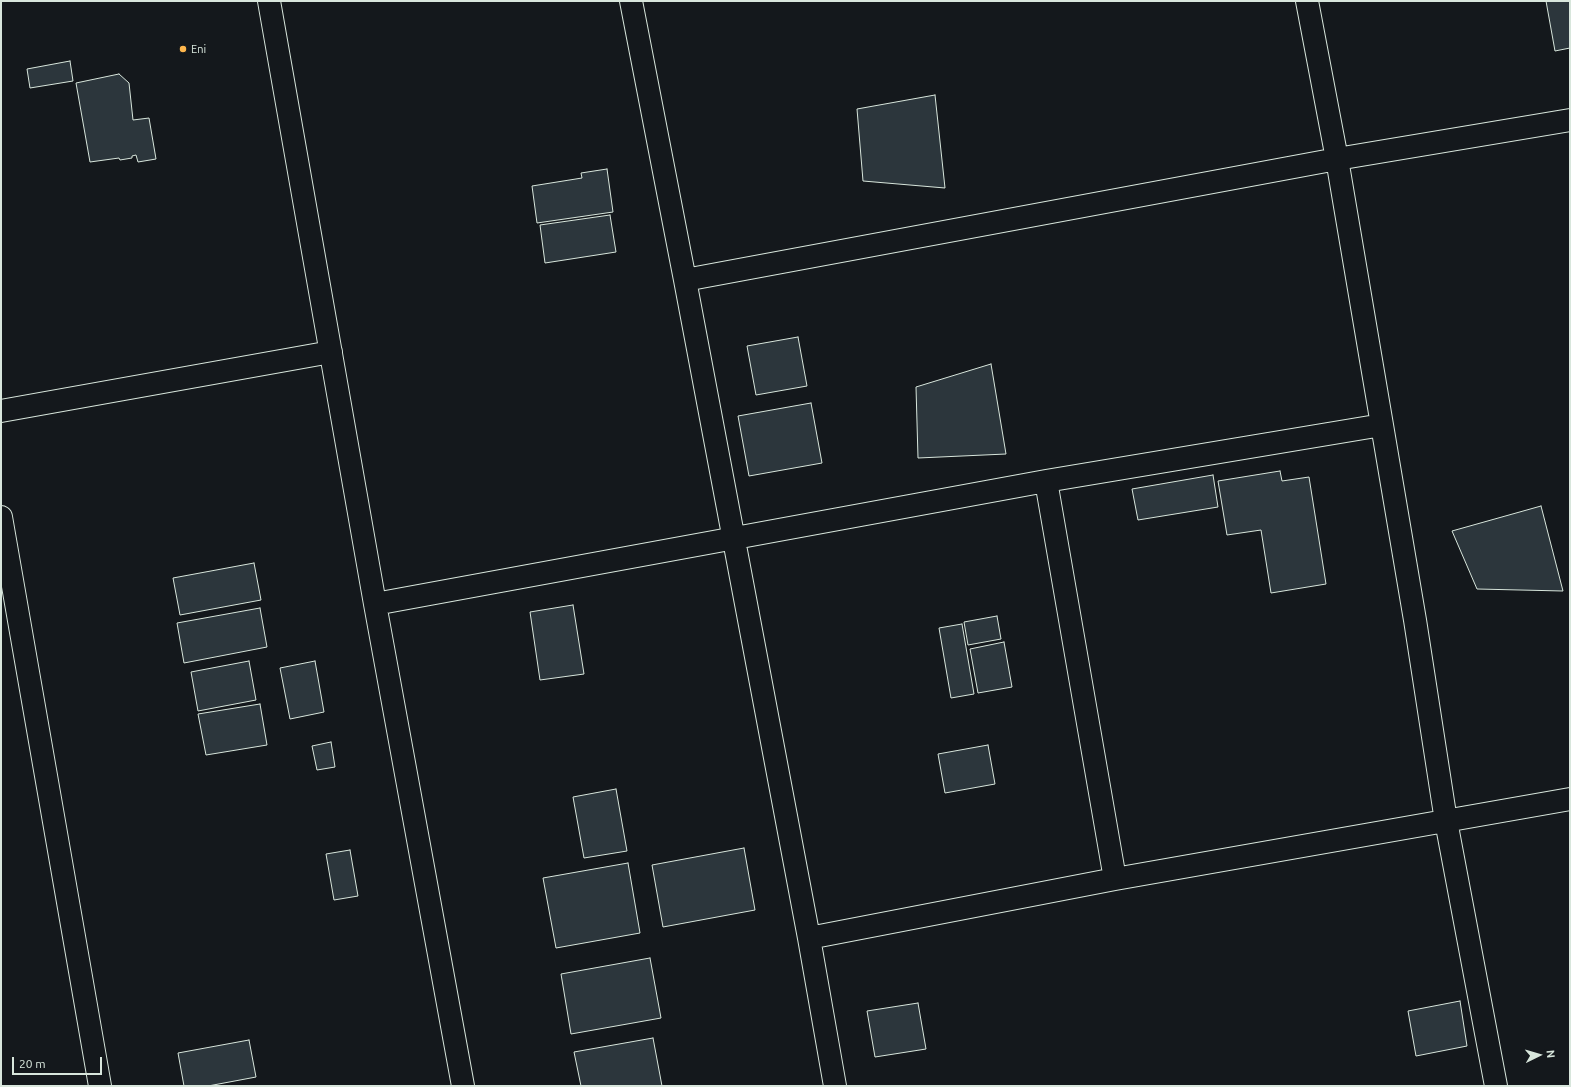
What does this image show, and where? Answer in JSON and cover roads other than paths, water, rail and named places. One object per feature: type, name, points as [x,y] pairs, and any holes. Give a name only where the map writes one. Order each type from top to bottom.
[{"type":"street","points":[[269,1],[375,604],[463,1086]]},
{"type":"street","points":[[631,1],[809,938],[834,1086]]},
{"type":"street","points":[[1307,1],[1337,158],[1415,620],[1446,820],[1496,1086]]},
{"type":"street","points":[[685,280],[1337,158],[1570,120]]},
{"type":"street","points":[[1,411],[331,352]]},
{"type":"street","points":[[375,604],[1046,481],[1382,425]]},
{"type":"street","points":[[1046,481],[1115,879]]},
{"type":"street","points":[[1,517],[100,1086]]},
{"type":"street","points":[[809,938],[1115,879],[1570,799]]},
{"type":"place","name":"Eni","points":[[183,49]]}]
